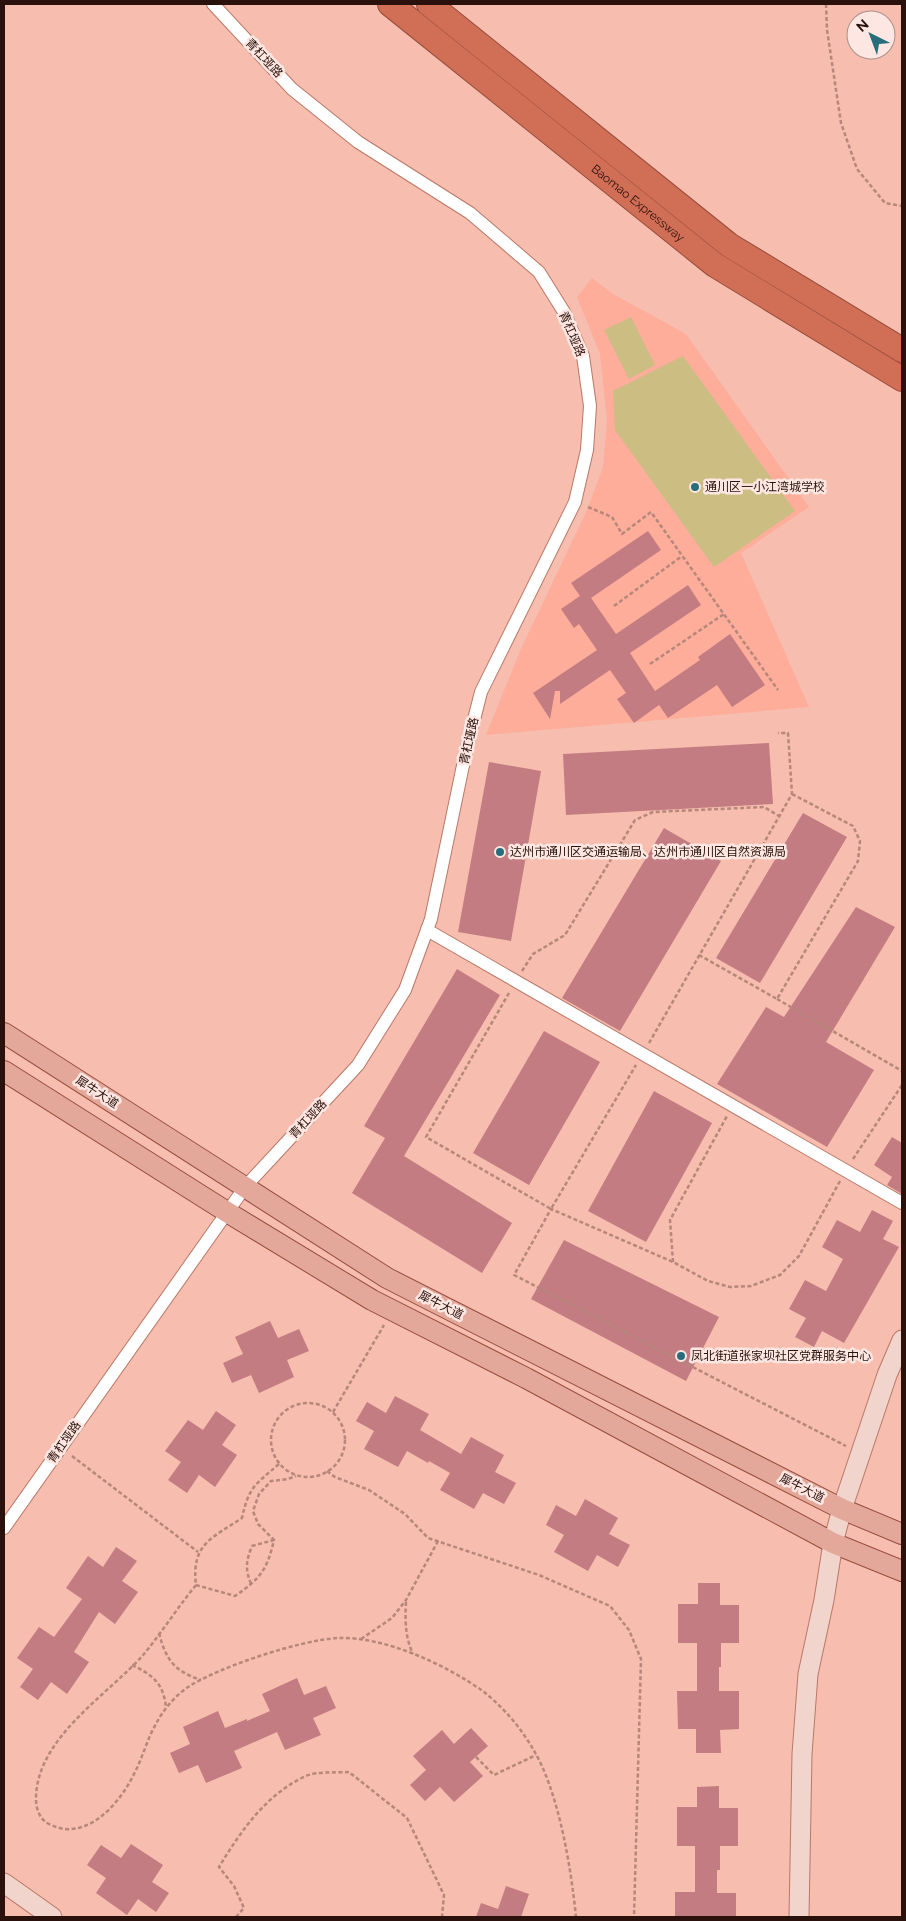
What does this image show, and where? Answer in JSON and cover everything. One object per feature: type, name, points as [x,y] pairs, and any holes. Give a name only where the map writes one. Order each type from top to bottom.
[{"type":"highway","name":"Baomao Expressway","points":[[390,4],[715,265],[902,380]]},
{"type":"highway","name":"Baomao Expressway","points":[[429,4],[729,245],[902,350]]},
{"type":"main road","name":"犀牛大道","points":[[4,1033],[388,1278],[842,1508],[902,1534]]},
{"type":"main road","points":[[4,1071],[227,1212],[393,1310],[526,1378],[833,1543],[902,1571]]},
{"type":"street","name":"青杠垭路","points":[[4,1528],[245,1187],[358,1065],[405,990],[427,930],[481,692],[575,502],[587,450],[590,406],[583,356],[564,312],[539,272],[470,214],[350,136],[292,89],[213,4]]},
{"type":"street","points":[[427,930],[902,1203]]},
{"type":"street","points":[[799,1917],[802,1754],[808,1674],[824,1600],[833,1543],[842,1508],[887,1375],[902,1340]]},
{"type":"street","points":[[4,1884],[52,1917]]},
{"type":"path","points":[[826,4],[827,30],[841,123],[857,168],[885,203],[902,206]]},
{"type":"path","points":[[575,502],[612,517],[622,534],[651,512],[778,690]]},
{"type":"path","points":[[614,606],[682,556]]},
{"type":"path","points":[[650,664],[724,614]]},
{"type":"path","points":[[777,999],[858,861],[860,841],[853,826],[792,794]]},
{"type":"path","points":[[516,981],[533,954],[564,936],[634,820],[653,812],[764,807],[780,816]]},
{"type":"path","points":[[699,955],[902,1071]]},
{"type":"path","points":[[861,1454],[514,1275],[551,1209],[672,1262],[708,1281],[730,1287],[751,1286],[780,1275],[799,1256],[845,1170],[902,1085]]},
{"type":"path","points":[[672,1262],[670,1220],[733,1106]]},
{"type":"path","points":[[333,1412],[393,1310]]},
{"type":"path","points":[[310,1402],[322,1405],[333,1412],[342,1427],[345,1445],[341,1457],[327,1471],[312,1477],[297,1476],[288,1472],[272,1454],[270,1441],[272,1429],[277,1418],[286,1409],[310,1402]]},
{"type":"path","points":[[61,1447],[198,1552]]},
{"type":"path","points":[[279,1464],[254,1484],[246,1502],[242,1518],[212,1538],[198,1552],[194,1572],[196,1584],[159,1633],[132,1665],[78,1716],[50,1754],[36,1788],[36,1809],[48,1825],[68,1830],[83,1828],[101,1816],[113,1804],[134,1774],[156,1724],[166,1708],[187,1688],[202,1680],[250,1660],[294,1647],[338,1638],[372,1642],[413,1654],[444,1668],[485,1693],[513,1721],[536,1755],[550,1786],[573,1886],[576,1917]]},
{"type":"path","points":[[327,1471],[335,1478],[369,1490],[406,1514],[428,1538],[539,1575],[610,1606],[629,1630],[641,1659],[634,1917]]},
{"type":"path","points":[[274,1540],[258,1524],[252,1511],[259,1494],[271,1481],[297,1476]]},
{"type":"path","points":[[196,1584],[235,1596],[251,1584],[268,1565],[274,1540]]},
{"type":"path","points":[[251,1584],[246,1573],[246,1561],[252,1546],[274,1540]]},
{"type":"path","points":[[360,1640],[392,1618],[406,1600],[438,1541]]},
{"type":"path","points":[[406,1600],[405,1624],[408,1645],[413,1654]]},
{"type":"path","points":[[159,1633],[163,1651],[174,1667],[186,1675],[202,1680]]},
{"type":"path","points":[[132,1665],[145,1672],[162,1687],[166,1708]]},
{"type":"path","points":[[476,1757],[494,1775],[536,1755]]},
{"type":"path","points":[[236,1917],[244,1908],[234,1886],[218,1867],[240,1833],[270,1798],[308,1775],[349,1772],[407,1818],[444,1895],[442,1917]]},
{"type":"shaded area","name":"通川区一小江湾城学校","points":[[592,278],[613,294],[686,334],[809,507],[741,553],[809,707],[486,735],[520,651],[587,510],[603,467],[607,420],[600,354],[577,297]]},
{"type":"shaded area","points":[[631,317],[655,365],[629,379],[604,330]]},
{"type":"shaded area","points":[[683,356],[795,511],[714,567],[615,430],[613,391]]},
{"type":"building","points":[[648,531],[661,550],[591,598],[616,634],[688,585],[701,605],[630,653],[655,691],[700,660],[698,657],[730,634],[765,685],[732,707],[717,685],[668,718],[659,705],[634,723],[617,699],[626,693],[610,670],[560,704],[560,691],[555,691],[550,719],[533,693],[597,650],[579,624],[574,628],[561,609],[580,596],[571,583]]},
{"type":"building","points":[[769,743],[773,804],[566,815],[563,754]]},
{"type":"building","name":"达州市通川区交通运输局、达州市通川区自然资源局","points":[[489,762],[541,771],[511,941],[458,932]]},
{"type":"building","points":[[803,813],[847,837],[760,983],[716,958]]},
{"type":"building","points":[[664,828],[721,861],[620,1031],[562,998]]},
{"type":"building","points":[[856,907],[895,927],[826,1042],[874,1070],[827,1147],[717,1084],[766,1007],[784,1017]]},
{"type":"building","points":[[457,969],[500,995],[404,1156],[512,1223],[482,1273],[352,1193],[385,1138],[364,1126]]},
{"type":"building","points":[[544,1031],[600,1062],[529,1185],[473,1153]]},
{"type":"building","points":[[654,1091],[712,1123],[646,1242],[588,1211]]},
{"type":"building","points":[[892,1137],[902,1143],[902,1194],[887,1185],[892,1177],[874,1165]]},
{"type":"building","points":[[872,1210],[893,1221],[883,1239],[899,1247],[844,1343],[822,1331],[814,1347],[795,1337],[806,1318],[789,1309],[805,1280],[826,1291],[843,1259],[822,1247],[837,1220],[860,1232]]},
{"type":"building","points":[[564,1240],[719,1317],[686,1381],[531,1299]]},
{"type":"building","points":[[270,1321],[278,1338],[299,1329],[309,1351],[287,1360],[294,1377],[259,1393],[251,1375],[232,1383],[223,1363],[243,1354],[235,1337]]},
{"type":"building","points":[[395,1396],[429,1414],[420,1430],[461,1454],[471,1437],[504,1455],[495,1472],[516,1483],[504,1504],[483,1493],[474,1509],[440,1490],[450,1473],[429,1461],[428,1463],[407,1451],[398,1467],[364,1449],[374,1431],[356,1421],[367,1402],[386,1413]]},
{"type":"building","points":[[216,1411],[236,1425],[222,1445],[237,1455],[215,1487],[199,1475],[187,1493],[168,1480],[181,1462],[165,1451],[188,1420],[203,1430]]},
{"type":"building","points":[[585,1499],[618,1518],[609,1534],[630,1545],[618,1567],[597,1555],[588,1571],[554,1552],[564,1535],[546,1525],[556,1505],[576,1516]]},
{"type":"building","points":[[116,1547],[137,1561],[122,1581],[138,1592],[115,1624],[99,1612],[74,1652],[89,1662],[67,1694],[51,1682],[38,1700],[20,1687],[33,1669],[17,1658],[39,1627],[54,1637],[82,1599],[66,1588],[88,1556],[103,1567]]},
{"type":"building","points":[[698,1583],[720,1583],[720,1605],[739,1605],[739,1643],[721,1643],[719,1691],[739,1691],[739,1729],[720,1730],[721,1753],[696,1753],[696,1729],[678,1729],[677,1691],[697,1691],[697,1643],[678,1643],[678,1604],[698,1604]]},
{"type":"building","points":[[297,1678],[304,1695],[326,1686],[336,1708],[313,1718],[321,1735],[285,1750],[277,1732],[234,1751],[242,1768],[206,1783],[198,1765],[179,1773],[170,1753],[190,1744],[183,1727],[218,1711],[225,1728],[247,1719],[247,1721],[270,1711],[262,1694]]},
{"type":"building","points":[[471,1728],[488,1746],[470,1762],[483,1776],[454,1802],[440,1787],[425,1801],[410,1785],[426,1770],[413,1756],[442,1730],[454,1744]]},
{"type":"building","points":[[719,1786],[719,1808],[738,1808],[738,1846],[720,1846],[720,1870],[717,1870],[717,1893],[736,1893],[736,1917],[675,1917],[675,1892],[695,1892],[695,1846],[677,1846],[677,1807],[697,1807],[697,1787]]},
{"type":"building","points":[[131,1844],[163,1865],[152,1882],[169,1893],[156,1912],[138,1899],[127,1915],[96,1893],[106,1878],[87,1865],[101,1845],[121,1858]]},
{"type":"building","points":[[506,1886],[529,1894],[521,1917],[476,1917],[481,1903],[498,1909]]},
{"type":"place","name":"通川区一小江湾城学校","points":[[695,487]]},
{"type":"place","name":"达州市通川区交通运输局、达州市通川区自然资源局","points":[[500,852]]},
{"type":"place","name":"凤北街道张家坝社区党群服务中心","points":[[681,1356]]}]
